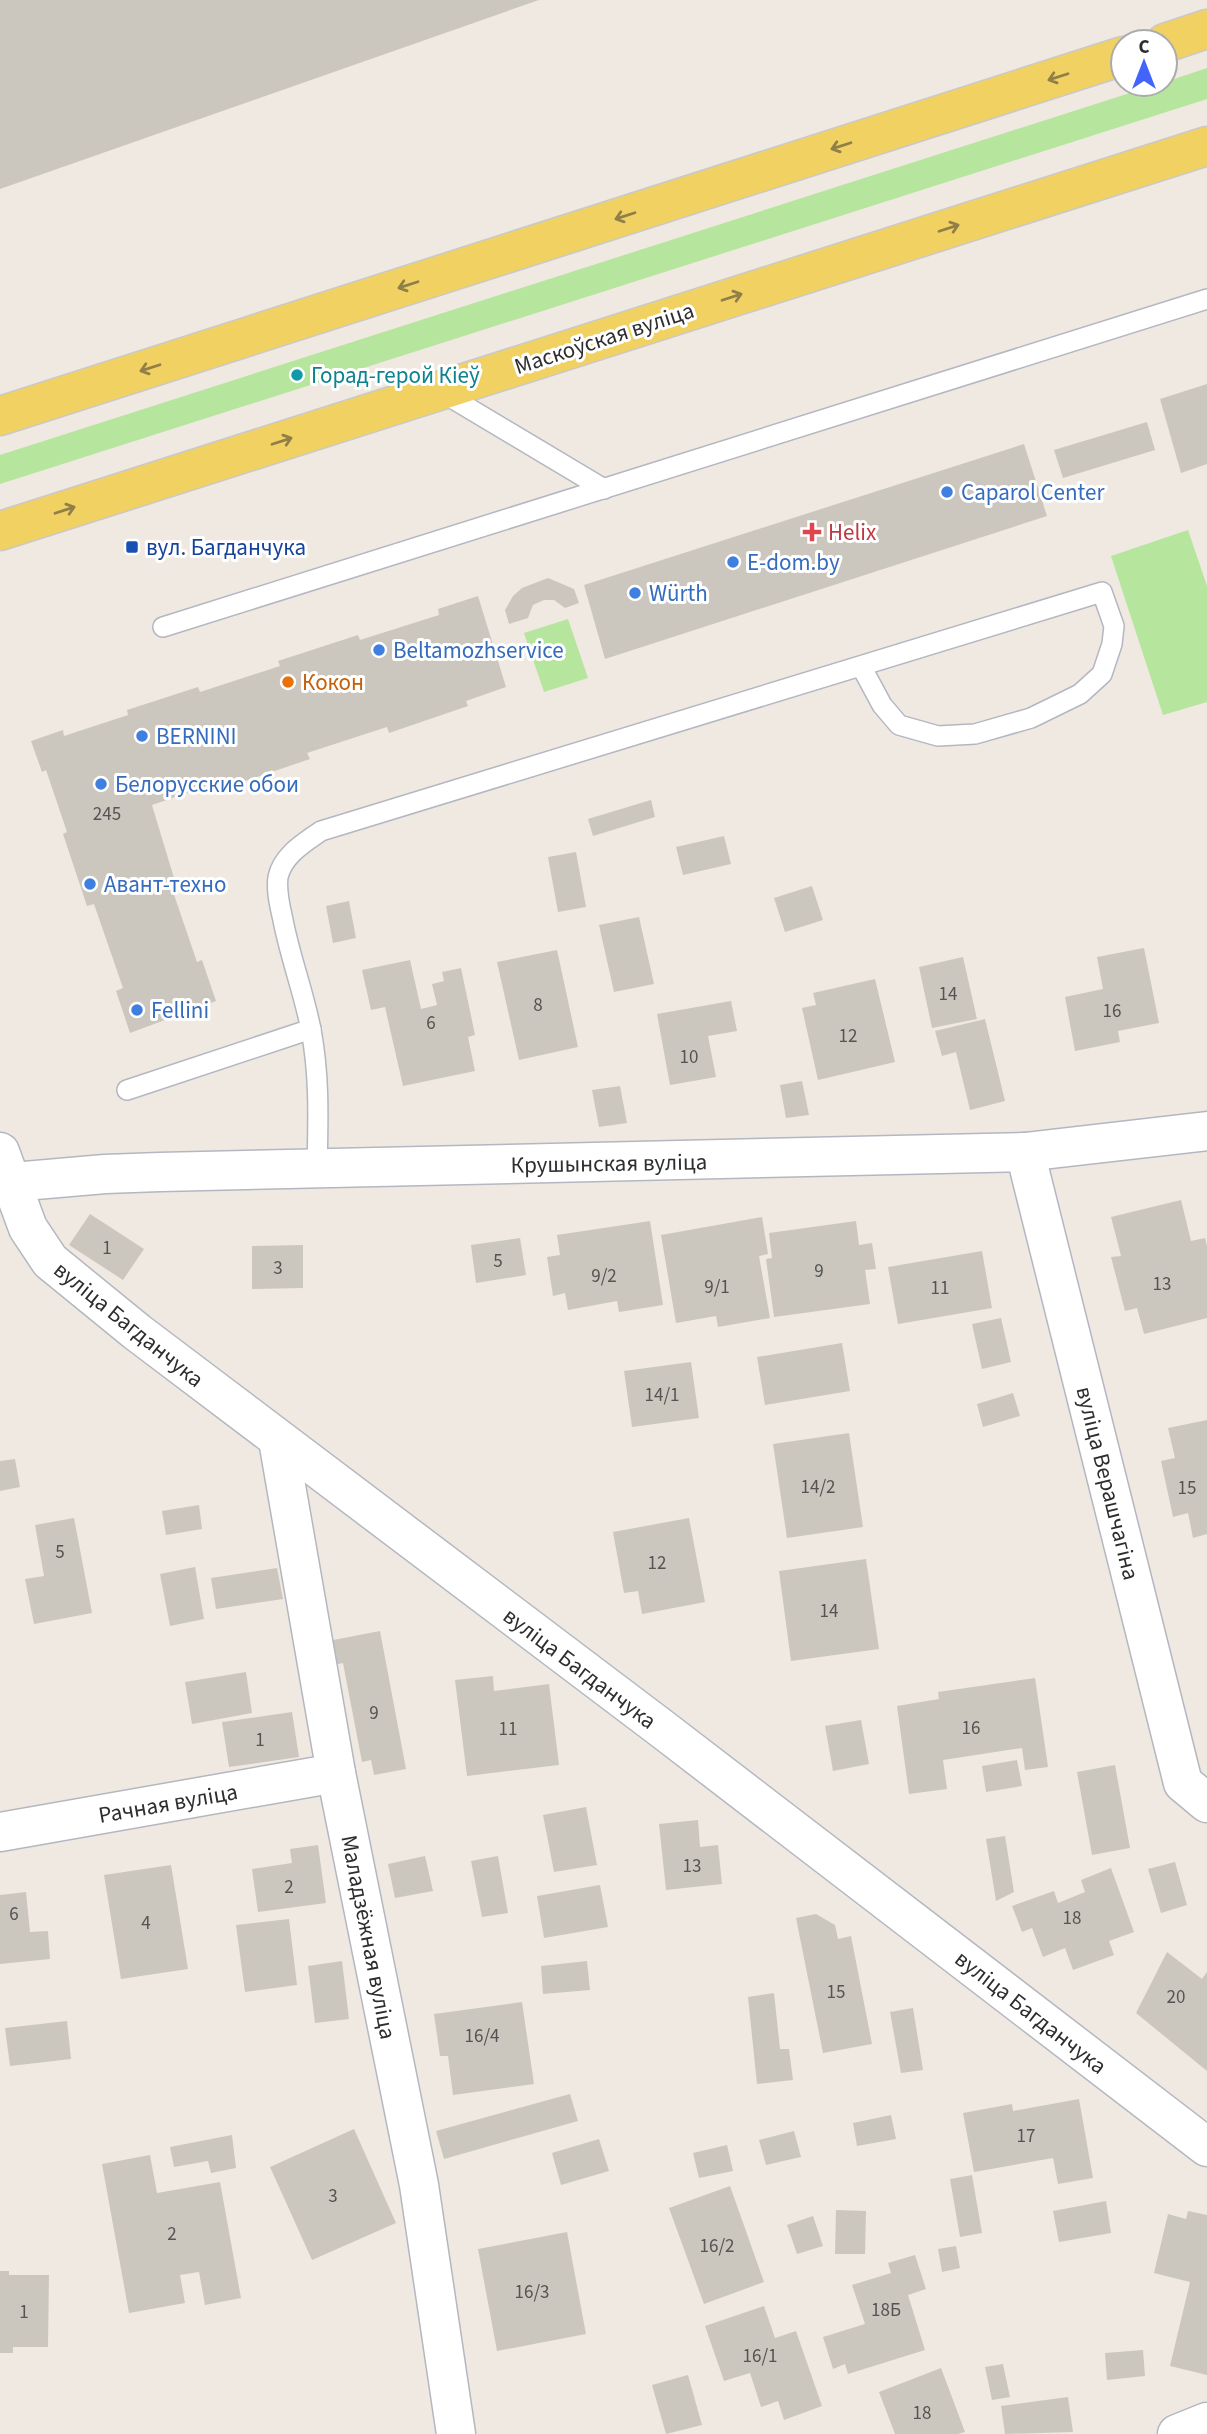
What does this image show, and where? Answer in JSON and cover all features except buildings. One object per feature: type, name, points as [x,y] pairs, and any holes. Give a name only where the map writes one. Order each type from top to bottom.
[{"type":"main road","points":[[1179,38],[1207,29]]},
{"type":"main road","points":[[0,416],[1109,60]]},
{"type":"main road","name":"Маскоўская вуліца","points":[[0,531],[1207,145]]},
{"type":"street","name":"Крушынская вуліца","points":[[3,1172],[317,1170],[1025,1152],[1207,1131]]},
{"type":"street","name":"вуліца Верашчагіна","points":[[1025,1152],[1183,1783],[1207,1802]]},
{"type":"street","name":"вуліца Багданчука","points":[[3,1172],[28,1228],[50,1261],[137,1332],[661,1728],[1207,2147]]},
{"type":"street","name":"Маладзёжная вуліца","points":[[278,1440],[336,1773],[419,2185],[456,2434]]},
{"type":"street","name":"Рачная вуліца","points":[[0,1832],[336,1773]]},
{"type":"street","points":[[1177,2434],[1207,2422]]},
{"type":"lane","points":[[163,627],[1207,299]]},
{"type":"lane","points":[[440,391],[604,489]]},
{"type":"lane","points":[[317,1170],[319,1096],[311,1029],[289,952],[278,899],[278,877],[286,859],[321,831],[1102,592],[1114,626],[1112,644],[1102,674],[1080,694],[1031,718],[975,734],[938,736],[898,725],[882,705],[861,666]]},
{"type":"lane","points":[[127,1090],[311,1029]]},
{"type":"green space","points":[[1207,68],[1207,99],[0,484],[0,455],[1114,98],[1179,98],[1179,77]]},
{"type":"green space","points":[[1188,530],[1207,586],[1207,702],[1163,715],[1111,556]]},
{"type":"green space","points":[[568,619],[588,678],[544,692],[524,633]]},
{"type":"place","name":"Горад-герой Кіеў","points":[[297,375]]},
{"type":"place","name":"Caparol Center","points":[[947,492]]},
{"type":"place","name":"Helix","points":[[812,532]]},
{"type":"place","name":"вул. Багданчука","points":[[132,547]]},
{"type":"place","name":"E-dom.by","points":[[733,562]]},
{"type":"place","name":"Würth","points":[[635,593]]},
{"type":"place","name":"Beltamozhservice","points":[[379,650]]},
{"type":"place","name":"Кокон","points":[[288,682]]},
{"type":"place","name":"BERNINI","points":[[142,736]]},
{"type":"place","name":"Белорусские обои","points":[[101,784]]},
{"type":"place","name":"Авант-техно","points":[[90,884]]},
{"type":"place","name":"Fellini","points":[[137,1010]]}]
